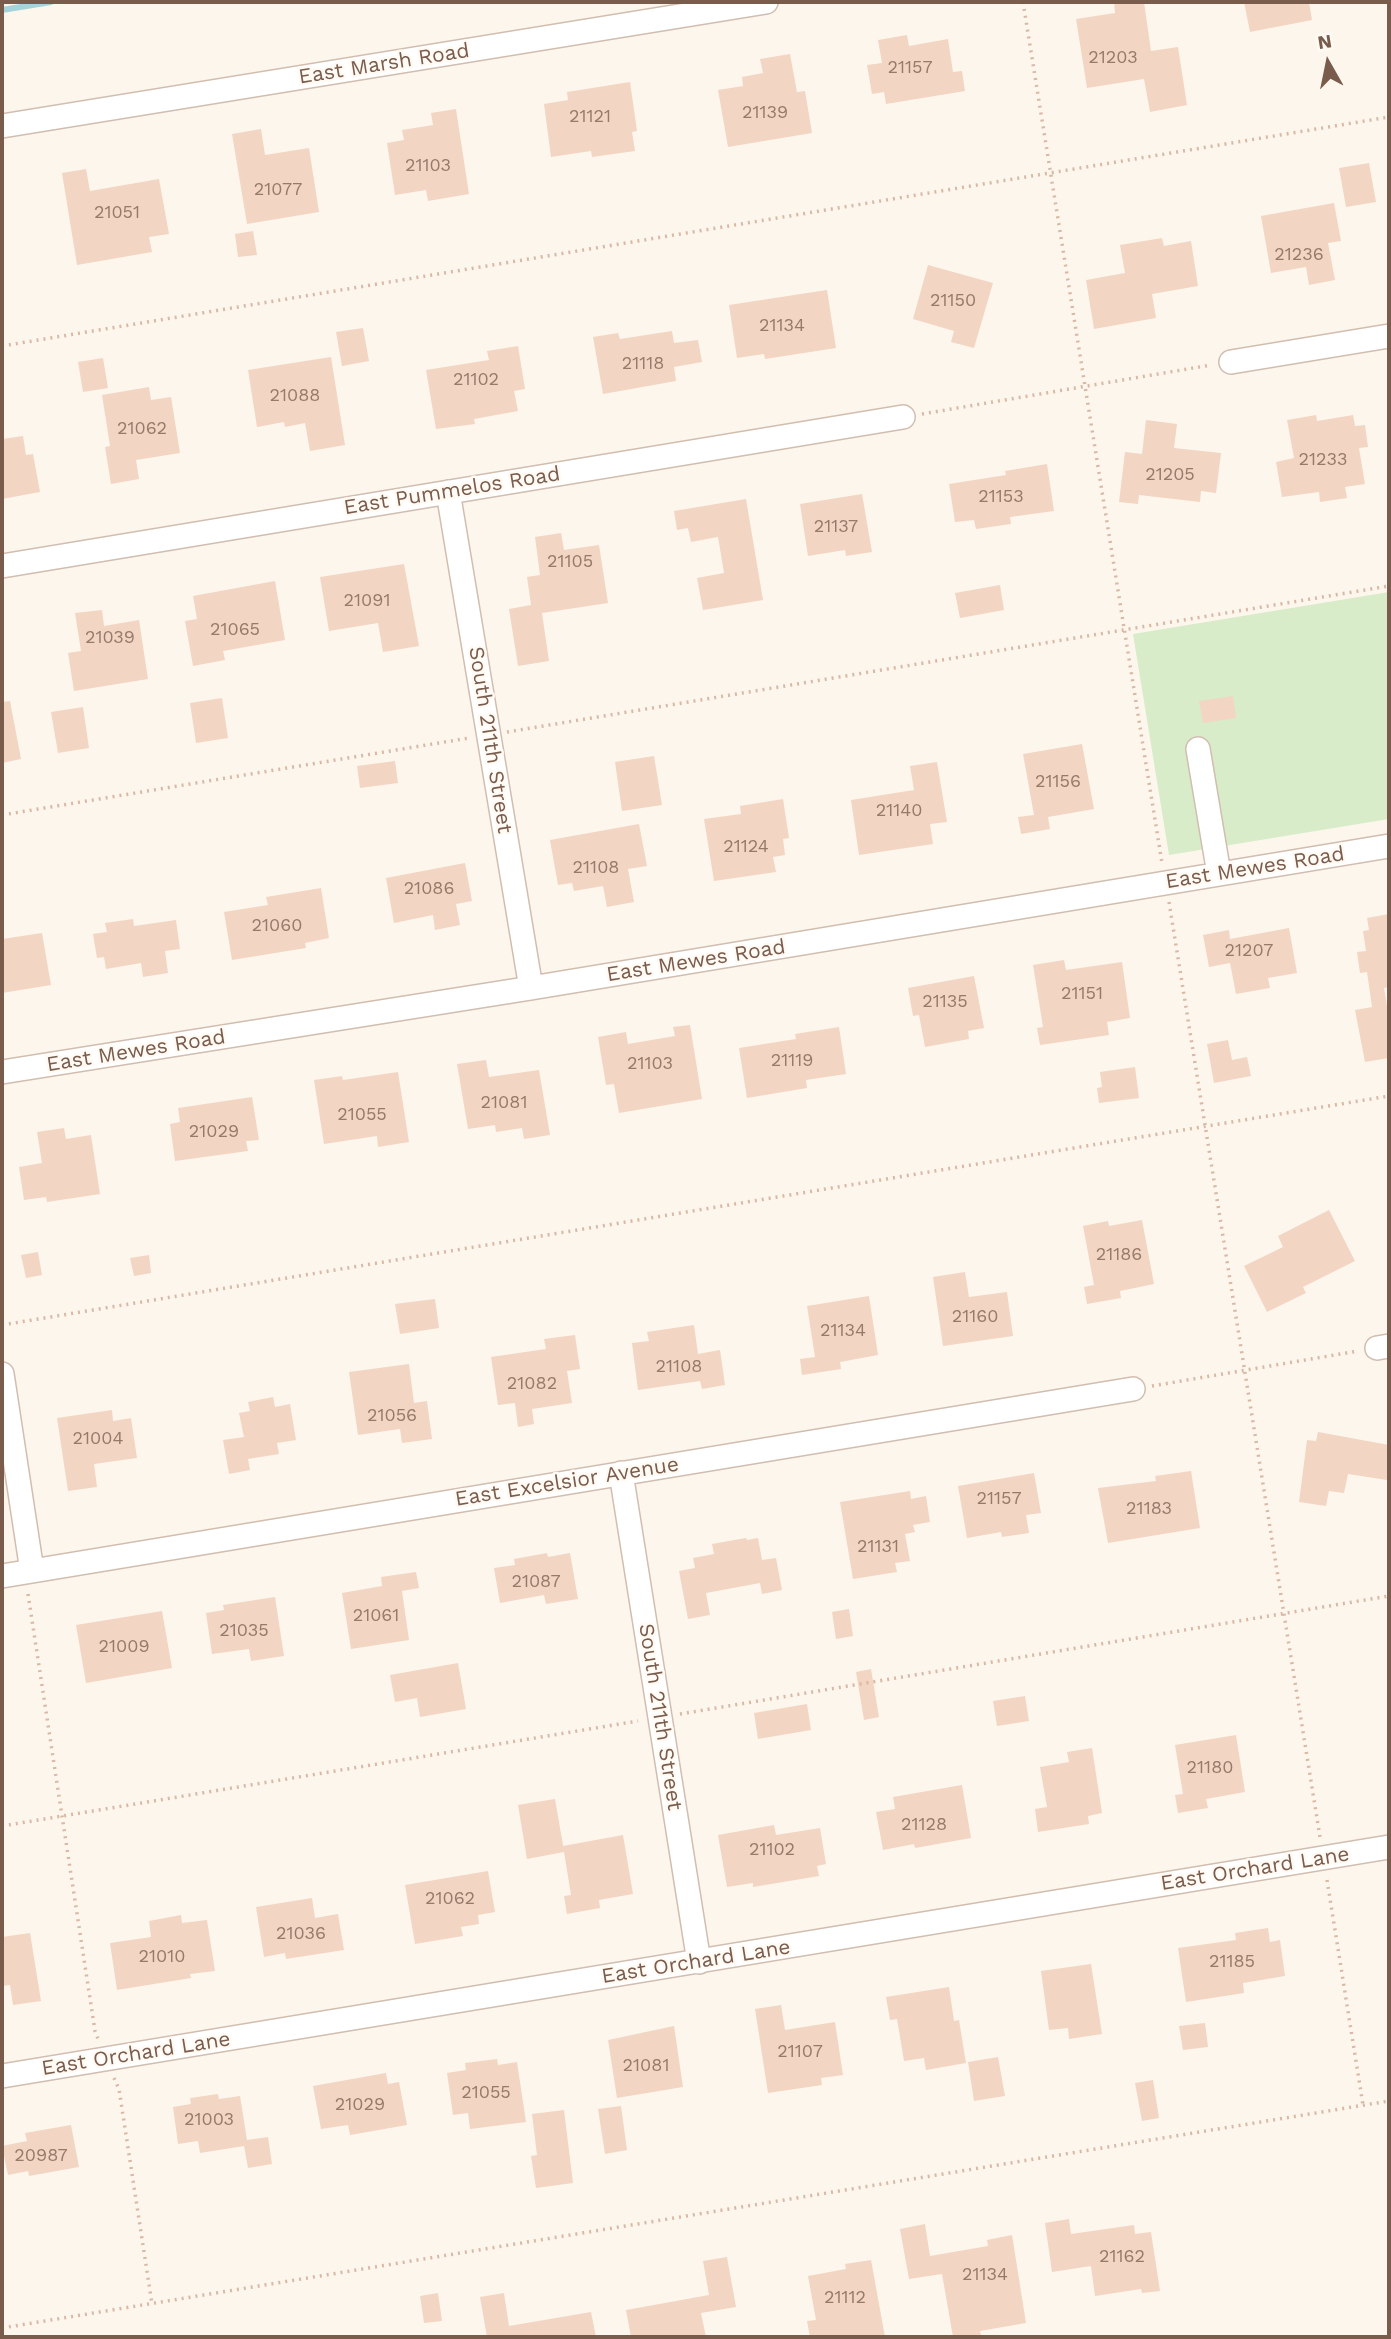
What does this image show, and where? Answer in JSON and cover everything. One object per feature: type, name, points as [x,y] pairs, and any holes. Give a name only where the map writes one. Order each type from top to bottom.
[{"type":"street","name":"East Marsh Road","points":[[2,126],[766,2]]},
{"type":"street","points":[[1231,362],[1389,336]]},
{"type":"street","name":"East Pummelos Road","points":[[2,566],[903,417]]},
{"type":"street","name":"South 211th Street","points":[[448,492],[531,988]]},
{"type":"street","points":[[1198,749],[1219,874]]},
{"type":"street","name":"East Mewes Road","points":[[2,1072],[531,988],[1389,846]]},
{"type":"street","points":[[2,1374],[32,1571]]},
{"type":"street","name":"East Excelsior Avenue","points":[[2,1576],[1133,1389]]},
{"type":"street","name":"South 211th Street","points":[[621,1473],[699,1962]]},
{"type":"street","name":"East Orchard Lane","points":[[2,2077],[1389,1847]]},
{"type":"path","points":[[1023,2],[1363,2105]]},
{"type":"path","points":[[2,346],[1389,117]]},
{"type":"path","points":[[903,417],[1231,362]]},
{"type":"path","points":[[2,815],[1389,586]]},
{"type":"path","points":[[2,1325],[1389,1096]]},
{"type":"path","points":[[1133,1389],[1383,1347]]},
{"type":"path","points":[[32,1571],[27,1595],[95,2031],[118,2089],[152,2304]]},
{"type":"path","points":[[2,1826],[1389,1596]]},
{"type":"path","points":[[2,2328],[1389,2101]]},
{"type":"green space","points":[[1389,592],[1389,819],[1169,855],[1133,634]]},
{"type":"building","points":[[1114,2],[1144,2],[1151,51],[1178,47],[1187,105],[1150,112],[1144,79],[1087,88],[1076,19],[1115,13]]},
{"type":"building","points":[[1244,2],[1309,2],[1312,20],[1250,32]]},
{"type":"building","points":[[907,35],[909,46],[948,39],[953,72],[962,71],[965,91],[886,104],[884,92],[872,94],[867,65],[882,63],[878,40]]},
{"type":"building","points":[[790,54],[797,92],[805,91],[812,133],[728,147],[718,90],[743,86],[742,77],[763,73],[760,59]]},
{"type":"building","points":[[630,82],[637,131],[632,132],[635,151],[592,157],[591,151],[551,157],[544,104],[568,100],[567,92]]},
{"type":"building","points":[[456,109],[469,194],[428,201],[426,190],[395,195],[387,143],[404,140],[402,130],[433,125],[431,113]]},
{"type":"building","points":[[261,129],[265,155],[309,148],[319,212],[247,224],[232,134]]},
{"type":"building","points":[[1369,163],[1376,202],[1346,207],[1339,168]]},
{"type":"building","points":[[86,169],[90,191],[159,179],[169,234],[149,237],[152,252],[77,265],[62,173]]},
{"type":"building","points":[[1334,203],[1341,241],[1328,243],[1335,280],[1309,285],[1306,267],[1271,273],[1261,216]]},
{"type":"building","points":[[253,231],[257,255],[238,257],[235,234]]},
{"type":"building","points":[[1162,238],[1164,246],[1191,241],[1198,286],[1152,294],[1156,318],[1094,329],[1086,280],[1125,273],[1120,245]]},
{"type":"building","points":[[928,265],[993,283],[974,348],[951,342],[954,331],[913,319]]},
{"type":"building","points":[[827,290],[836,348],[765,359],[764,354],[737,358],[729,305]]},
{"type":"building","points":[[363,328],[369,361],[342,366],[336,332]]},
{"type":"building","points":[[672,331],[674,343],[698,340],[702,362],[674,367],[676,381],[603,394],[593,337],[618,333],[620,339]]},
{"type":"building","points":[[518,346],[525,389],[514,391],[518,411],[474,419],[475,424],[436,429],[426,370],[489,360],[487,351]]},
{"type":"building","points":[[331,357],[345,445],[310,451],[305,423],[285,427],[284,422],[257,427],[248,370]]},
{"type":"building","points":[[103,358],[108,388],[83,392],[78,362]]},
{"type":"building","points":[[149,387],[151,400],[171,397],[180,453],[136,460],[139,479],[111,484],[105,447],[110,446],[102,395]]},
{"type":"building","points":[[1316,415],[1317,421],[1353,415],[1355,426],[1365,425],[1368,447],[1359,448],[1365,484],[1345,487],[1347,498],[1320,502],[1319,492],[1282,497],[1276,462],[1294,458],[1287,420]]},
{"type":"building","points":[[1146,420],[1177,424],[1174,448],[1221,453],[1216,493],[1201,491],[1200,502],[1139,495],[1138,504],[1119,502],[1125,452],[1142,454]]},
{"type":"building","points":[[23,436],[26,455],[33,454],[40,492],[2,499],[2,439]]},
{"type":"building","points":[[1047,464],[1054,511],[1010,517],[1011,524],[976,529],[974,520],[955,522],[949,484],[1006,475],[1005,471]]},
{"type":"building","points":[[862,494],[872,552],[846,556],[845,550],[808,556],[800,504]]},
{"type":"building","points":[[746,499],[763,600],[703,610],[697,578],[724,573],[718,537],[691,542],[688,528],[677,530],[674,511]]},
{"type":"building","points":[[561,533],[564,550],[599,545],[608,603],[542,613],[549,661],[518,666],[509,609],[531,605],[527,577],[540,575],[535,537]]},
{"type":"building","points":[[404,564],[419,646],[383,652],[378,623],[329,631],[320,577]]},
{"type":"building","points":[[275,581],[285,640],[223,651],[225,660],[193,666],[185,621],[197,619],[193,596]]},
{"type":"building","points":[[1000,585],[1004,610],[960,618],[955,593]]},
{"type":"building","points":[[102,610],[104,626],[139,620],[148,679],[74,691],[68,653],[81,651],[75,613]]},
{"type":"building","points":[[1233,696],[1236,718],[1203,723],[1199,701]]},
{"type":"building","points":[[222,698],[228,738],[196,743],[190,703]]},
{"type":"building","points":[[10,701],[21,759],[2,763],[2,702]]},
{"type":"building","points":[[83,707],[89,748],[58,753],[51,712]]},
{"type":"building","points":[[1082,744],[1094,809],[1048,817],[1050,829],[1021,834],[1018,817],[1034,815],[1023,754]]},
{"type":"building","points":[[654,756],[662,805],[622,811],[615,762]]},
{"type":"building","points":[[395,761],[398,783],[360,788],[357,766]]},
{"type":"building","points":[[937,762],[947,822],[930,824],[933,844],[859,855],[851,800],[914,790],[910,766]]},
{"type":"building","points":[[783,799],[789,838],[783,839],[785,855],[773,857],[776,872],[714,881],[704,819],[741,814],[740,806]]},
{"type":"building","points":[[639,824],[647,866],[628,869],[634,902],[607,907],[603,886],[574,891],[572,883],[558,885],[550,840]]},
{"type":"building","points":[[465,863],[472,901],[456,904],[460,925],[435,930],[433,915],[394,923],[386,878]]},
{"type":"building","points":[[321,888],[329,938],[305,943],[306,948],[232,960],[224,912],[268,905],[266,897]]},
{"type":"building","points":[[1389,914],[1389,987],[1384,988],[1389,1018],[1389,1058],[1365,1062],[1355,1010],[1372,1007],[1367,972],[1360,973],[1357,952],[1366,951],[1363,931],[1369,930],[1367,918]]},
{"type":"building","points":[[133,919],[134,926],[176,920],[180,949],[165,951],[168,973],[143,977],[141,963],[106,969],[104,957],[97,958],[93,934],[107,932],[105,923]]},
{"type":"building","points":[[1289,928],[1297,973],[1268,978],[1270,988],[1236,994],[1230,963],[1209,967],[1203,935],[1229,930],[1230,939]]},
{"type":"building","points":[[42,933],[51,985],[2,993],[2,939]]},
{"type":"building","points":[[1064,960],[1066,970],[1122,962],[1130,1018],[1107,1022],[1109,1035],[1040,1045],[1037,1028],[1043,1027],[1033,965]]},
{"type":"building","points":[[974,976],[984,1028],[968,1031],[969,1039],[925,1047],[919,1015],[913,1016],[908,988]]},
{"type":"building","points":[[690,1025],[702,1099],[619,1113],[614,1084],[606,1085],[598,1037],[626,1032],[628,1044],[675,1036],[673,1027]]},
{"type":"building","points":[[839,1027],[846,1074],[806,1080],[807,1088],[747,1098],[739,1048],[796,1039],[795,1034]]},
{"type":"building","points":[[1228,1040],[1232,1060],[1247,1057],[1251,1076],[1214,1083],[1207,1044]]},
{"type":"building","points":[[486,1060],[489,1077],[539,1070],[550,1135],[524,1139],[522,1128],[496,1132],[495,1125],[468,1129],[457,1064]]},
{"type":"building","points":[[1135,1067],[1139,1098],[1099,1103],[1097,1088],[1102,1087],[1100,1072]]},
{"type":"building","points":[[398,1072],[409,1142],[378,1147],[377,1136],[324,1144],[314,1080],[342,1076],[343,1080]]},
{"type":"building","points":[[252,1097],[259,1140],[246,1141],[248,1151],[175,1161],[170,1124],[180,1122],[178,1108]]},
{"type":"building","points":[[64,1128],[66,1139],[91,1135],[100,1194],[47,1202],[46,1197],[24,1200],[19,1167],[42,1163],[37,1132]]},
{"type":"building","points":[[1329,1210],[1355,1261],[1303,1287],[1306,1293],[1267,1312],[1244,1266],[1283,1247],[1278,1236]]},
{"type":"building","points":[[1142,1220],[1154,1284],[1120,1291],[1121,1298],[1087,1304],[1084,1287],[1094,1285],[1083,1226],[1108,1221],[1109,1226]]},
{"type":"building","points":[[38,1252],[42,1275],[26,1278],[21,1255]]},
{"type":"building","points":[[149,1255],[151,1273],[134,1276],[130,1258]]},
{"type":"building","points":[[965,1272],[969,1297],[1007,1292],[1013,1336],[943,1346],[933,1277]]},
{"type":"building","points":[[869,1296],[878,1355],[840,1362],[841,1369],[802,1375],[800,1359],[815,1357],[807,1306]]},
{"type":"building","points":[[435,1299],[439,1328],[400,1334],[395,1304]]},
{"type":"building","points":[[694,1325],[698,1354],[720,1350],[725,1385],[702,1389],[700,1381],[638,1390],[632,1343],[649,1341],[647,1332]]},
{"type":"building","points":[[575,1335],[580,1369],[567,1371],[572,1403],[532,1409],[534,1424],[518,1427],[515,1403],[498,1405],[491,1357],[546,1349],[544,1339]]},
{"type":"building","points":[[409,1364],[414,1403],[427,1401],[432,1439],[402,1443],[400,1429],[358,1435],[349,1372]]},
{"type":"building","points":[[273,1397],[275,1407],[290,1404],[296,1440],[277,1443],[279,1454],[248,1459],[250,1470],[229,1474],[223,1440],[244,1437],[239,1413],[250,1411],[248,1402]]},
{"type":"building","points":[[112,1410],[113,1421],[131,1418],[137,1458],[94,1464],[97,1487],[68,1491],[57,1418]]},
{"type":"building","points":[[1318,1432],[1389,1445],[1387,1480],[1348,1474],[1344,1493],[1329,1491],[1326,1506],[1299,1502],[1307,1440],[1316,1441]]},
{"type":"building","points":[[1191,1471],[1200,1528],[1108,1543],[1098,1488],[1156,1481],[1155,1476]]},
{"type":"building","points":[[1034,1473],[1041,1513],[1026,1515],[1029,1533],[1002,1537],[1001,1532],[967,1538],[958,1486]]},
{"type":"building","points":[[910,1491],[911,1499],[926,1496],[930,1522],[913,1525],[915,1532],[905,1534],[910,1561],[895,1563],[897,1572],[853,1579],[840,1502]]},
{"type":"building","points":[[758,1538],[762,1560],[776,1558],[782,1590],[762,1594],[760,1583],[706,1593],[710,1615],[688,1619],[679,1571],[695,1568],[693,1558],[714,1554],[712,1544]]},
{"type":"building","points":[[547,1553],[548,1557],[570,1553],[578,1599],[546,1604],[544,1595],[500,1603],[494,1568],[515,1565],[514,1559]]},
{"type":"building","points":[[416,1572],[419,1588],[402,1591],[409,1640],[351,1649],[342,1593],[382,1586],[381,1577]]},
{"type":"building","points":[[275,1597],[284,1656],[251,1661],[249,1649],[212,1654],[206,1613],[224,1610],[223,1605]]},
{"type":"building","points":[[849,1609],[853,1636],[836,1639],[832,1612]]},
{"type":"building","points":[[162,1611],[172,1668],[86,1683],[76,1625]]},
{"type":"building","points":[[458,1663],[466,1709],[420,1717],[417,1698],[395,1702],[390,1675]]},
{"type":"building","points":[[871,1669],[879,1717],[864,1720],[856,1672]]},
{"type":"building","points":[[1025,1696],[1029,1721],[997,1726],[993,1701]]},
{"type":"building","points":[[807,1704],[811,1730],[758,1739],[754,1713]]},
{"type":"building","points":[[1236,1735],[1245,1792],[1206,1799],[1208,1808],[1178,1813],[1175,1795],[1183,1794],[1175,1745]]},
{"type":"building","points":[[1092,1748],[1102,1813],[1088,1816],[1089,1824],[1038,1832],[1035,1809],[1047,1807],[1040,1767],[1069,1762],[1067,1752]]},
{"type":"building","points":[[962,1785],[971,1838],[915,1848],[914,1844],[883,1850],[876,1812],[895,1809],[893,1797]]},
{"type":"building","points":[[555,1799],[563,1846],[623,1835],[633,1894],[599,1900],[600,1908],[567,1914],[564,1896],[571,1895],[564,1852],[527,1859],[518,1805]]},
{"type":"building","points":[[774,1825],[776,1835],[820,1828],[826,1864],[817,1866],[819,1876],[753,1887],[753,1883],[727,1887],[718,1835]]},
{"type":"building","points":[[488,1871],[495,1912],[478,1915],[479,1924],[461,1927],[463,1936],[415,1944],[405,1885]]},
{"type":"building","points":[[312,1898],[315,1918],[338,1914],[344,1950],[286,1959],[285,1953],[264,1957],[256,1907]]},
{"type":"building","points":[[181,1915],[182,1923],[207,1920],[215,1971],[190,1974],[191,1978],[117,1990],[110,1943],[151,1937],[149,1921]]},
{"type":"building","points":[[1268,1928],[1270,1942],[1280,1940],[1285,1976],[1243,1983],[1244,1993],[1186,2002],[1178,1948],[1236,1940],[1235,1933]]},
{"type":"building","points":[[30,1933],[41,2001],[13,2005],[10,1985],[2,1986],[2,1937]]},
{"type":"building","points":[[1091,1964],[1102,2034],[1069,2039],[1068,2028],[1049,2030],[1041,1971]]},
{"type":"building","points":[[949,1987],[954,2021],[959,2020],[966,2063],[926,2070],[924,2058],[904,2061],[897,2019],[890,2020],[886,1997]]},
{"type":"building","points":[[781,2005],[785,2030],[835,2022],[843,2075],[821,2078],[822,2085],[768,2093],[755,2009]]},
{"type":"building","points":[[1205,2023],[1208,2047],[1183,2050],[1179,2026]]},
{"type":"building","points":[[674,2026],[683,2087],[617,2098],[608,2040]]},
{"type":"building","points":[[998,2057],[1005,2096],[974,2101],[968,2062]]},
{"type":"building","points":[[497,2059],[498,2065],[517,2062],[526,2122],[470,2129],[468,2113],[453,2115],[447,2073],[466,2070],[465,2063]]},
{"type":"building","points":[[386,2073],[388,2084],[399,2082],[407,2125],[350,2135],[348,2125],[321,2129],[313,2086]]},
{"type":"building","points":[[1153,2080],[1159,2118],[1142,2121],[1135,2083]]},
{"type":"building","points":[[218,2094],[219,2099],[240,2096],[247,2140],[268,2137],[272,2164],[248,2168],[244,2146],[200,2153],[198,2141],[178,2144],[173,2107],[191,2104],[190,2098]]},
{"type":"building","points":[[621,2106],[627,2150],[605,2154],[598,2109]]},
{"type":"building","points":[[564,2110],[573,2183],[536,2188],[531,2156],[537,2155],[532,2114]]},
{"type":"building","points":[[71,2125],[79,2167],[29,2176],[28,2171],[8,2175],[2,2146],[27,2141],[25,2133]]},
{"type":"building","points":[[1069,2219],[1071,2234],[1134,2225],[1135,2234],[1151,2232],[1160,2291],[1142,2293],[1141,2289],[1095,2296],[1091,2266],[1052,2272],[1045,2223]]},
{"type":"building","points":[[925,2224],[930,2256],[988,2246],[987,2240],[1012,2235],[1026,2323],[980,2331],[981,2335],[953,2337],[942,2274],[909,2279],[900,2229]]},
{"type":"building","points":[[727,2257],[736,2307],[701,2313],[706,2337],[631,2337],[626,2310],[709,2295],[703,2261]]},
{"type":"building","points":[[871,2260],[885,2337],[810,2337],[807,2321],[816,2320],[808,2276],[846,2269],[845,2264]]},
{"type":"building","points":[[438,2293],[442,2321],[424,2323],[420,2296]]},
{"type":"building","points":[[504,2293],[509,2326],[591,2312],[596,2337],[487,2337],[480,2297]]},
{"type":"waterway","points":[[2,10],[51,2]]}]
